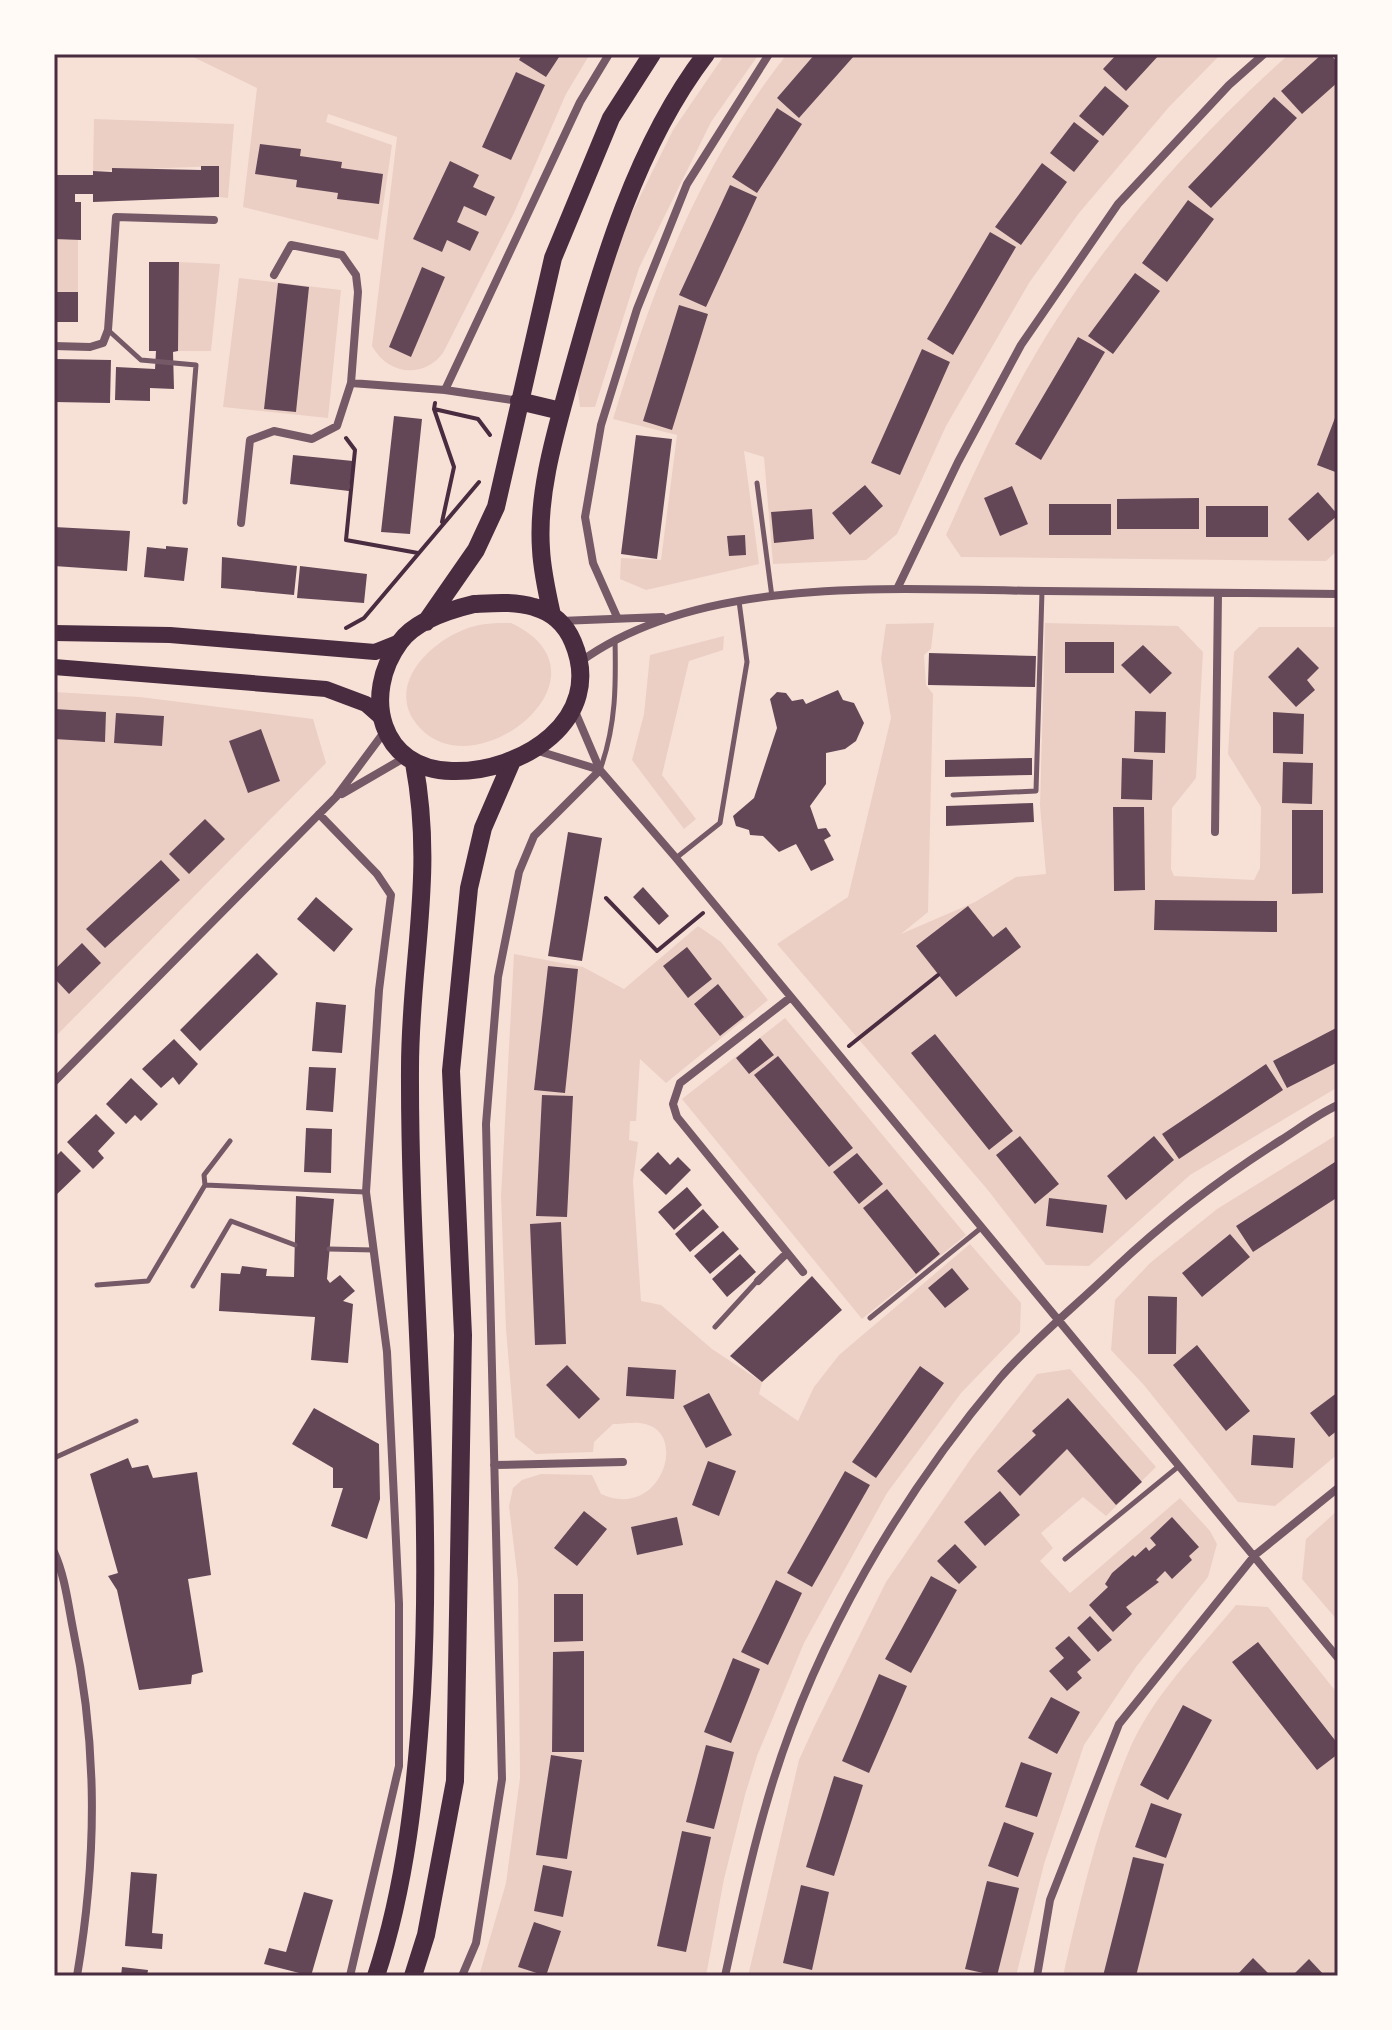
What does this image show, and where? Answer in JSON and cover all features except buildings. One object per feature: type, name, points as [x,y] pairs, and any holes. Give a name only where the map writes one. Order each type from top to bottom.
[{"type":"highway","points":[[426,622],[476,550],[496,507],[553,258],[611,118],[652,54]]},
{"type":"highway","points":[[555,618],[540,547],[544,495],[561,411],[600,272],[653,140],[706,54]]},
{"type":"highway","points":[[519,401],[561,411]]},
{"type":"highway","points":[[376,1976],[392,1926],[417,1777],[427,1599],[410,1065],[425,871],[423,811],[409,761],[384,725],[386,671],[400,642],[426,622],[453,609],[495,603],[535,607],[555,618],[569,633],[580,662],[582,685],[574,709],[549,741],[512,761],[449,771],[409,761]]},
{"type":"highway","points":[[413,1976],[426,1935],[455,1781],[463,1335],[451,1071],[469,888],[483,828],[512,761]]},
{"type":"main road","points":[[54,633],[170,635],[375,652],[400,642]]},
{"type":"main road","points":[[54,667],[326,689],[366,704],[384,725]]},
{"type":"street","points":[[445,390],[580,102],[609,54]]},
{"type":"street","points":[[617,617],[593,563],[585,517],[601,425],[637,309],[687,184],[769,54]]},
{"type":"street","points":[[898,587],[958,462],[1021,345],[1118,204],[1229,85],[1264,54]]},
{"type":"street","points":[[54,346],[90,347],[103,343],[108,330],[116,217],[214,220]]},
{"type":"street","points":[[241,523],[250,440],[274,431],[312,439],[337,426],[351,383],[358,292],[356,275],[342,255],[291,245],[274,275]]},
{"type":"street","points":[[351,383],[445,390],[519,401]]},
{"type":"street","points":[[580,662],[615,638],[666,617],[739,601],[772,598],[898,587],[1338,594]]},
{"type":"street","points":[[1215,832],[1218,593]]},
{"type":"street","points":[[555,618],[666,617]]},
{"type":"street","points":[[574,709],[600,770],[1338,1658]]},
{"type":"street","points":[[54,1082],[336,797],[384,725]]},
{"type":"street","points":[[534,750],[600,770]]},
{"type":"street","points":[[336,797],[409,761]]},
{"type":"street","points":[[462,1976],[476,1943],[502,1779],[486,1124],[498,977],[519,872],[534,836],[600,770]]},
{"type":"street","points":[[319,814],[377,874],[391,895],[379,990],[366,1192],[387,1352],[399,1604],[399,1766],[350,1976]]},
{"type":"street","points":[[791,997],[680,1083],[673,1104],[677,1117],[803,1272]]},
{"type":"street","points":[[725,1976],[746,1878],[771,1785],[837,1625],[885,1536],[941,1455],[1002,1376],[1163,1223],[1240,1166],[1338,1105]]},
{"type":"street","points":[[758,1281],[787,1253]]},
{"type":"street","points":[[494,1465],[623,1462]]},
{"type":"street","points":[[1037,1976],[1050,1900],[1119,1724],[1255,1555],[1338,1488]]},
{"type":"street","points":[[54,1552],[81,1667],[93,1763],[89,1903],[77,1976]]},
{"type":"lane","points":[[108,330],[141,360],[196,365],[185,502]]},
{"type":"lane","points":[[757,483],[772,598]]},
{"type":"lane","points":[[953,795],[1036,791],[1042,591]]},
{"type":"lane","points":[[676,858],[720,823],[747,662],[739,601]]},
{"type":"lane","points":[[600,770],[612,736],[617,701],[615,638]]},
{"type":"lane","points":[[97,1285],[148,1281],[205,1185],[204,1175],[230,1141]]},
{"type":"lane","points":[[205,1185],[366,1192]]},
{"type":"lane","points":[[193,1286],[231,1221],[295,1245]]},
{"type":"lane","points":[[870,1318],[982,1227]]},
{"type":"lane","points":[[329,1249],[375,1250]]},
{"type":"lane","points":[[715,1327],[758,1281]]},
{"type":"lane","points":[[54,1458],[136,1421]]},
{"type":"lane","points":[[1065,1559],[1179,1465]]},
{"type":"path","points":[[434,409],[454,467],[442,524]]},
{"type":"path","points":[[337,426],[355,450],[346,540],[418,553]]},
{"type":"path","points":[[340,628],[349,628],[364,618],[483,478]]},
{"type":"path","points":[[606,898],[657,951],[714,904]]},
{"type":"path","points":[[839,1055],[938,975]]},
{"type":"shaded area","points":[[187,54],[590,54],[566,94],[514,213],[443,353],[426,367],[406,370],[387,363],[372,346],[397,137],[328,114],[326,122],[392,145],[378,240],[243,207],[257,88]]},
{"type":"shaded area","points":[[725,54],[759,54],[711,122],[639,268],[595,407],[580,407],[577,384],[622,233],[673,130]]},
{"type":"shaded area","points":[[787,54],[1221,54],[1169,107],[1079,213],[1029,283],[946,426],[897,534],[866,560],[773,564],[764,457],[744,451],[759,564],[646,590],[620,579],[621,558],[661,560],[677,435],[613,419],[645,321],[682,228],[728,139]]},
{"type":"shaded area","points":[[1289,54],[1338,54],[1338,550],[1326,561],[961,557],[946,535],[1011,398],[1057,319],[1136,212],[1225,114]]},
{"type":"shaded area","points":[[94,119],[234,124],[228,198],[219,197],[219,166],[93,171]]},
{"type":"shaded area","points":[[54,239],[78,239],[78,292],[54,292]]},
{"type":"shaded area","points":[[179,262],[220,264],[211,351],[178,351]]},
{"type":"shaded area","points":[[239,278],[341,290],[328,418],[223,407]]},
{"type":"shaded area","points":[[511,623],[541,645],[551,670],[546,695],[529,718],[504,735],[475,745],[446,744],[421,729],[410,714],[406,698],[408,683],[425,656],[438,644],[468,628]]},
{"type":"shaded area","points":[[934,623],[931,649],[924,655],[926,685],[933,694],[928,912],[901,934],[975,902],[1016,877],[1046,874],[1040,806],[1045,623],[1178,626],[1203,652],[1196,778],[1172,808],[1171,869],[1174,876],[1254,880],[1260,868],[1261,807],[1228,754],[1234,652],[1259,627],[1338,627],[1338,1087],[1190,1175],[1089,1266],[1046,1265],[987,1189],[777,944],[848,897],[891,718],[881,659],[886,624]]},
{"type":"shaded area","points":[[724,636],[723,650],[689,661],[662,775],[696,819],[684,829],[632,760],[644,714],[650,655]]},
{"type":"shaded area","points":[[54,692],[140,697],[313,719],[326,763],[54,1038]]},
{"type":"shaded area","points":[[698,926],[721,942],[768,1000],[666,1083],[640,1059],[636,1121],[630,1121],[629,1140],[638,1142],[633,1181],[641,1301],[661,1305],[712,1349],[762,1382],[759,1394],[798,1421],[814,1387],[839,1355],[970,1244],[1021,1303],[1020,1332],[961,1393],[887,1493],[804,1643],[757,1756],[745,1795],[724,1879],[706,1976],[479,1976],[506,1883],[520,1778],[518,1581],[509,1506],[513,1488],[522,1480],[541,1474],[592,1475],[601,1494],[622,1499],[639,1496],[662,1473],[666,1458],[665,1443],[658,1431],[641,1423],[613,1424],[594,1442],[593,1452],[536,1454],[515,1437],[506,1329],[501,1196],[514,954],[583,967],[624,989]]},
{"type":"shaded area","points":[[785,1018],[966,1235],[862,1319],[682,1099]]},
{"type":"shaded area","points":[[1338,1134],[1338,1454],[1275,1506],[1238,1502],[1143,1384],[1111,1350],[1115,1300],[1150,1263],[1217,1209]]},
{"type":"shaded area","points":[[1070,1369],[1156,1467],[1106,1516],[1083,1497],[1041,1533],[1053,1548],[1040,1561],[1070,1593],[1180,1498],[1210,1531],[1217,1544],[1208,1577],[1136,1667],[1084,1745],[1044,1864],[1016,1976],[748,1976],[799,1760],[886,1582],[972,1457],[1037,1374]]},
{"type":"shaded area","points":[[1338,1510],[1338,1621],[1302,1579],[1306,1539]]},
{"type":"shaded area","points":[[1236,1605],[1268,1607],[1338,1694],[1338,1976],[1063,1976],[1099,1835],[1128,1753],[1162,1694]]}]
